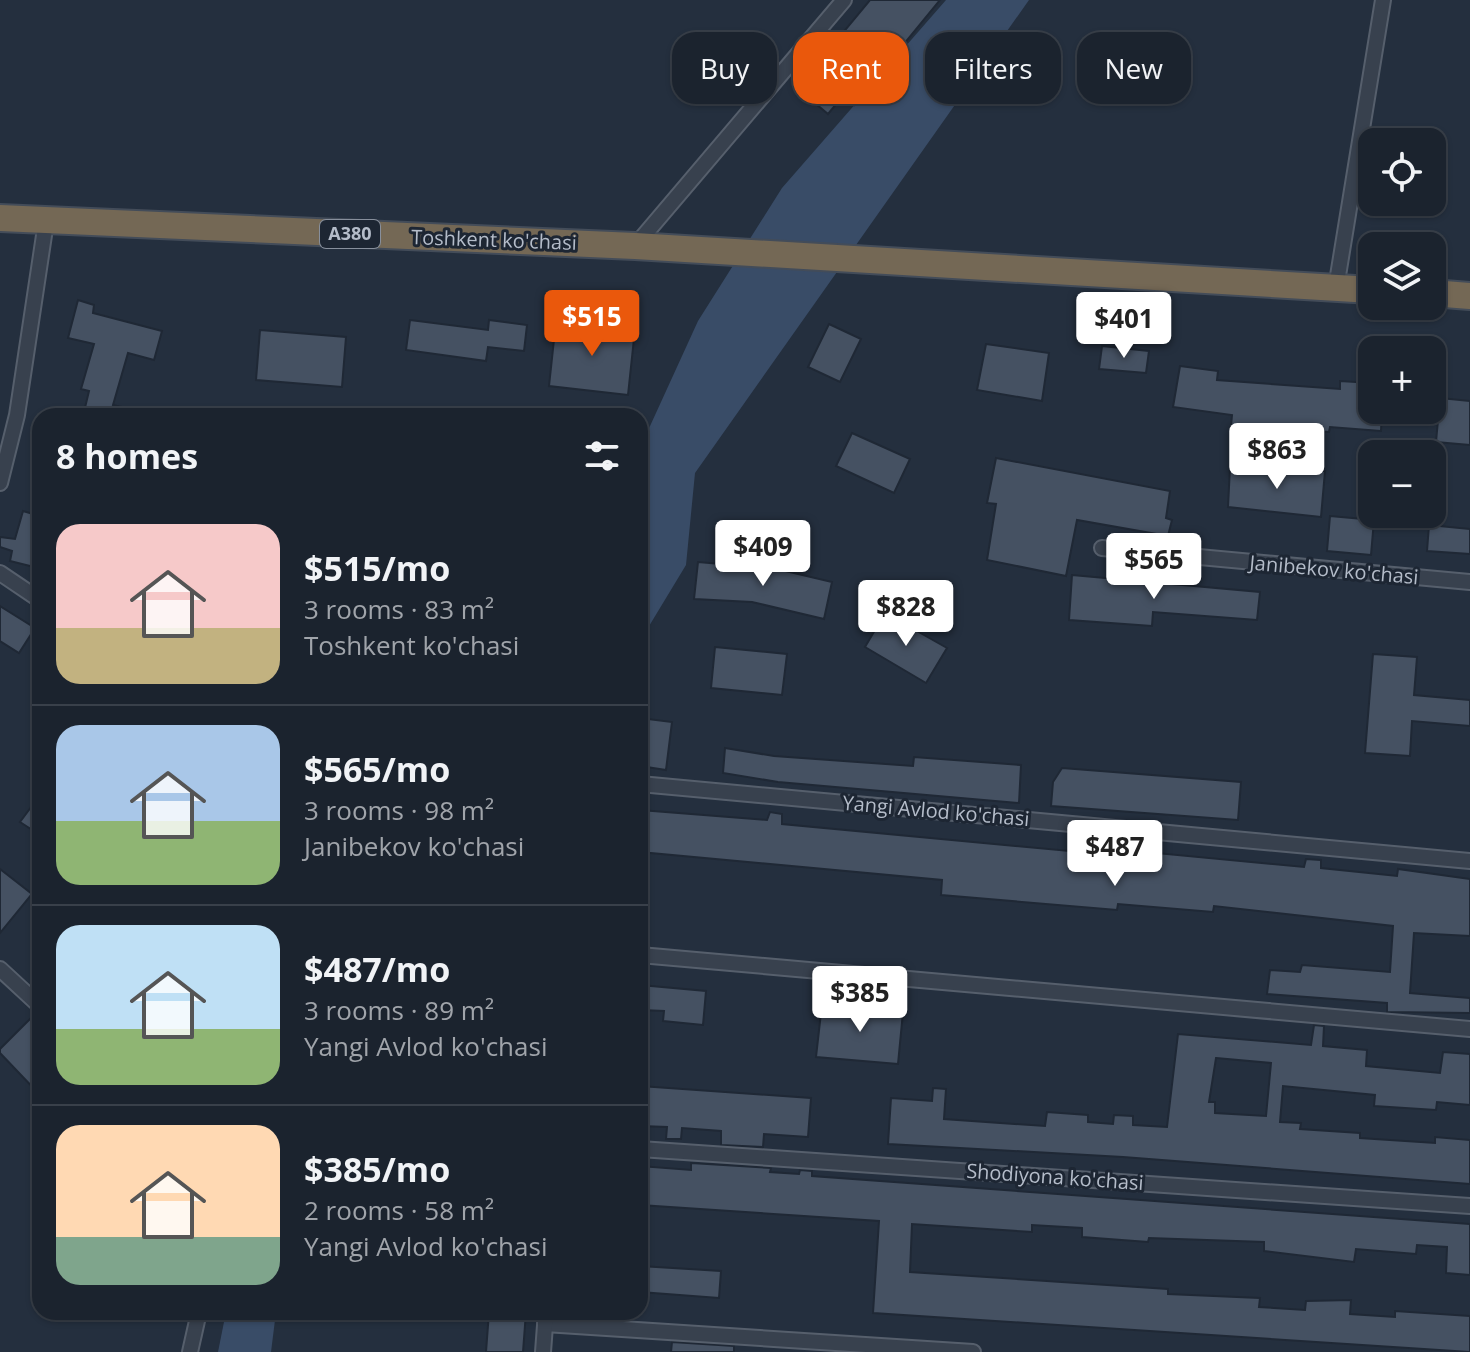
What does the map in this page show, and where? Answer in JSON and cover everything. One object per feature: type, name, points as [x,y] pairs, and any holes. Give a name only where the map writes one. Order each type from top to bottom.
[{"type":"highway","name":"Toshkent ko'chasi","points":[[0,218],[635,246],[1336,288]]},
{"type":"highway","name":"A380","points":[[1336,288],[1358,289]]},
{"type":"highway","points":[[1446,294],[1470,296]]},
{"type":"street","points":[[635,246],[844,0]]},
{"type":"street","points":[[1336,288],[1383,0]]},
{"type":"street","points":[[0,483],[17,415],[46,222]]},
{"type":"street","name":"Janibekov ko'chasi","points":[[1102,548],[1470,582]]},
{"type":"street","points":[[0,573],[32,595]]},
{"type":"street","name":"Yangi Avlod ko'chasi","points":[[648,785],[1470,861]]},
{"type":"street","points":[[648,956],[1470,1029]]},
{"type":"street","points":[[0,969],[32,999]]},
{"type":"street","name":"Shodiyona ko'chasi","points":[[648,1150],[1470,1206]]},
{"type":"street","points":[[190,1352],[197,1320]]},
{"type":"street","points":[[543,1352],[545,1320]]},
{"type":"street","points":[[570,1320],[973,1352]]},
{"type":"water","points":[[946,0],[1029,0],[1006,32],[925,32],[925,104],[956,104],[695,473],[686,565],[648,628],[648,430],[698,321],[782,188],[855,104],[909,104],[909,42]]},
{"type":"water","points":[[224,1320],[275,1320],[271,1352],[218,1352]]},
{"type":"building","points":[[870,0],[940,0],[909,38],[909,32],[843,32]]},
{"type":"building","points":[[816,104],[836,104],[828,114]]},
{"type":"building","points":[[78,300],[94,305],[93,313],[162,331],[154,360],[128,353],[113,405],[126,408],[85,408],[89,391],[81,389],[94,344],[68,338]]},
{"type":"building","points":[[410,320],[488,330],[489,320],[527,325],[524,351],[488,347],[486,361],[406,350]]},
{"type":"building","points":[[556,321],[635,329],[628,395],[549,386]]},
{"type":"building","points":[[829,324],[861,339],[840,382],[808,367]]},
{"type":"building","points":[[260,330],[346,337],[342,387],[256,380]]},
{"type":"building","points":[[986,344],[1049,353],[1042,401],[977,390]]},
{"type":"building","points":[[1102,346],[1149,351],[1146,373],[1099,369]]},
{"type":"building","points":[[1180,366],[1218,371],[1217,380],[1340,389],[1340,381],[1358,382],[1358,424],[1381,424],[1381,431],[1330,427],[1329,432],[1231,426],[1232,415],[1173,407]]},
{"type":"building","points":[[1446,399],[1470,401],[1470,445],[1436,440],[1438,424],[1446,424]]},
{"type":"building","points":[[852,433],[910,459],[894,493],[836,466]]},
{"type":"building","points":[[996,458],[1170,491],[1166,518],[1172,520],[1168,536],[1077,520],[1066,576],[987,560],[996,504],[987,503]]},
{"type":"building","points":[[1230,467],[1325,471],[1321,517],[1228,507]]},
{"type":"building","points":[[23,511],[32,514],[32,566],[10,561],[12,551],[0,547],[0,537],[15,539]]},
{"type":"building","points":[[1330,516],[1358,519],[1358,528],[1373,528],[1371,555],[1327,551]]},
{"type":"building","points":[[1429,528],[1470,529],[1470,554],[1427,551]]},
{"type":"building","points":[[698,562],[777,569],[832,582],[824,619],[752,602],[694,599]]},
{"type":"building","points":[[1072,575],[1260,592],[1257,620],[1153,612],[1152,626],[1069,620]]},
{"type":"building","points":[[0,606],[32,626],[32,633],[19,653],[0,641]]},
{"type":"building","points":[[885,613],[947,648],[926,683],[865,647]]},
{"type":"building","points":[[715,647],[787,654],[782,695],[711,688]]},
{"type":"building","points":[[1373,654],[1417,657],[1414,695],[1470,700],[1470,726],[1412,721],[1410,756],[1365,753]]},
{"type":"building","points":[[648,719],[672,722],[666,770],[648,767]]},
{"type":"building","points":[[725,748],[774,756],[913,766],[914,757],[1021,765],[1019,803],[778,782],[723,773]]},
{"type":"building","points":[[1062,768],[1241,782],[1238,820],[1051,806],[1053,782]]},
{"type":"building","points":[[32,806],[32,830],[20,822]]},
{"type":"building","points":[[648,811],[767,820],[770,812],[782,814],[782,824],[1080,852],[1086,835],[1093,836],[1093,852],[1145,858],[1146,852],[1304,867],[1306,859],[1321,860],[1321,868],[1397,876],[1398,869],[1470,879],[1470,936],[1414,933],[1410,993],[1470,998],[1470,1013],[1387,1012],[1387,1003],[1267,994],[1270,970],[1300,972],[1302,965],[1390,972],[1393,926],[1214,906],[1213,912],[1118,904],[1117,910],[941,895],[942,880],[648,853]]},
{"type":"building","points":[[0,869],[32,894],[0,933]]},
{"type":"building","points":[[648,986],[706,991],[703,1025],[663,1021],[664,1011],[648,1010]]},
{"type":"building","points":[[822,1004],[903,1012],[898,1064],[816,1057]]},
{"type":"building","points":[[32,1017],[32,1087],[0,1053],[0,1049]]},
{"type":"building","points":[[1314,1025],[1324,1026],[1323,1046],[1367,1050],[1366,1066],[1440,1073],[1443,1052],[1470,1054],[1470,1105],[1437,1102],[1436,1110],[1374,1106],[1375,1095],[1283,1086],[1280,1122],[1301,1123],[1300,1129],[1360,1133],[1360,1138],[1435,1143],[1435,1137],[1470,1140],[1470,1184],[1123,1157],[888,1144],[891,1098],[932,1101],[933,1088],[946,1089],[944,1119],[1045,1126],[1047,1112],[1088,1115],[1088,1122],[1113,1124],[1114,1115],[1133,1116],[1133,1125],[1167,1127],[1178,1034],[1311,1045]],"holes":[[[1216,1058],[1271,1063],[1266,1116],[1215,1113],[1215,1102],[1209,1102]]]},
{"type":"building","points":[[648,1087],[811,1098],[808,1137],[764,1134],[763,1147],[721,1145],[721,1131],[682,1128],[681,1139],[666,1139],[667,1127],[648,1126]]},
{"type":"building","points":[[691,1163],[771,1168],[770,1172],[799,1174],[800,1170],[812,1171],[812,1176],[1470,1224],[1470,1275],[1446,1273],[1447,1247],[1417,1245],[1416,1254],[1356,1249],[1354,1262],[1264,1251],[1264,1242],[1149,1238],[1148,1242],[1082,1237],[1082,1228],[1032,1225],[1032,1232],[912,1224],[910,1272],[1168,1289],[1168,1294],[1260,1298],[1259,1307],[1305,1310],[1306,1301],[1351,1300],[1350,1314],[1395,1317],[1395,1311],[1470,1316],[1470,1352],[873,1313],[879,1221],[648,1206],[648,1167],[691,1170]]},
{"type":"building","points":[[648,1266],[721,1271],[719,1298],[648,1293]]},
{"type":"building","points":[[488,1320],[525,1320],[523,1352],[486,1352]]},
{"type":"building","points":[[672,1342],[734,1346],[734,1352],[671,1352]]}]
